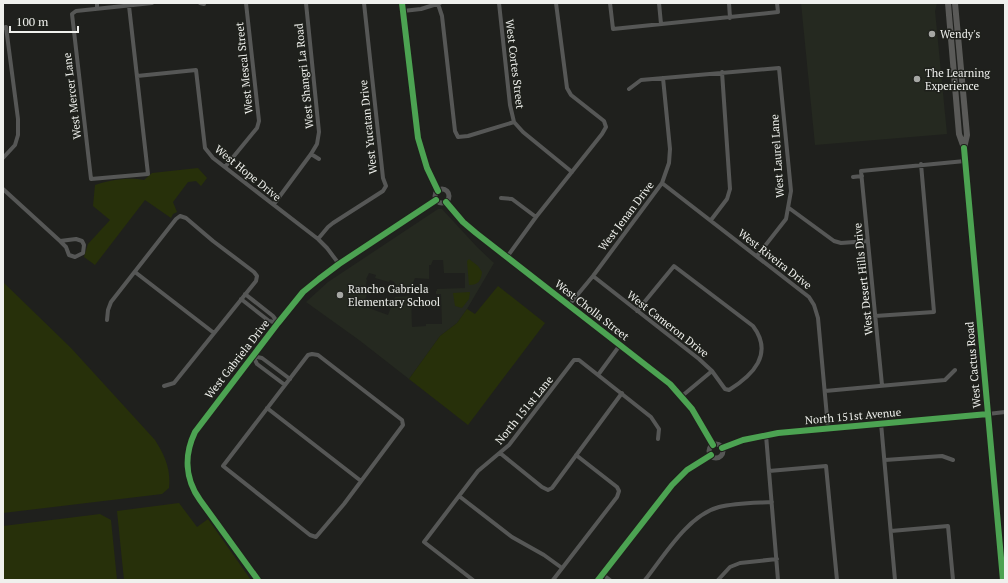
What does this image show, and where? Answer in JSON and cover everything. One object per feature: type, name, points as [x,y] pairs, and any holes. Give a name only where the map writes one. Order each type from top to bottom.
[{"type":"main road","name":"West Cactus Road","points":[[955,3],[967,134],[964,148]]},
{"type":"main road","name":"West Cactus Road","points":[[948,5],[959,134],[964,148],[1003,580]]},
{"type":"main road","points":[[948,5],[956,12]]},
{"type":"main road","points":[[952,60],[957,65],[960,92],[964,98]]},
{"type":"street","points":[[97,3],[97,10],[152,3]]},
{"type":"street","name":"West Mescal Street","points":[[225,167],[257,128],[259,121],[246,3]]},
{"type":"street","name":"West Shangri La Road","points":[[274,204],[311,154],[316,144],[319,132],[306,3]]},
{"type":"street","name":"West Yucatan Drive","points":[[318,239],[328,227],[382,191],[386,186],[383,178],[364,3]]},
{"type":"street","points":[[402,3],[418,138],[427,168],[438,190],[436,200],[442,203],[446,202],[448,193],[445,190],[438,190]]},
{"type":"street","name":"West Cortes Street","points":[[499,3],[510,105],[514,122],[523,132],[572,172]]},
{"type":"street","points":[[507,257],[536,217],[602,134],[606,126],[604,121],[571,95],[567,88],[556,3]]},
{"type":"street","points":[[610,3],[613,29],[778,12],[777,3]]},
{"type":"street","points":[[659,3],[661,24]]},
{"type":"street","points":[[729,3],[730,18]]},
{"type":"street","points":[[403,11],[422,9],[439,4],[442,16],[455,131],[458,137],[514,122]]},
{"type":"street","points":[[129,6],[137,76]]},
{"type":"street","name":"West Mercer Lane","points":[[97,10],[76,12],[72,14],[91,180],[148,174],[137,76]]},
{"type":"street","points":[[3,158],[15,145],[18,136],[18,119],[5,27]]},
{"type":"street","name":"West Laurel Lane","points":[[722,72],[779,68],[791,191],[786,219],[757,256]]},
{"type":"street","name":"West Hope Drive","points":[[137,76],[196,70],[205,148],[213,158],[318,239],[339,264]]},
{"type":"street","points":[[629,89],[641,80],[722,72],[730,189],[727,199],[711,220]]},
{"type":"street","name":"West Jenan Drive","points":[[569,305],[662,183],[669,163],[670,149],[663,78]]},
{"type":"street","points":[[311,154],[319,160]]},
{"type":"street","points":[[853,177],[862,173],[921,164],[965,161]]},
{"type":"street","points":[[875,316],[934,312],[921,164]]},
{"type":"street","name":"West Desert Hills Drive","points":[[862,173],[882,385]]},
{"type":"street","name":"West Riveira Drive","points":[[662,183],[809,297],[814,305],[818,318],[828,428]]},
{"type":"street","points":[[3,189],[66,247],[69,255],[75,257],[83,253],[84,245],[82,241],[76,239],[60,241]]},
{"type":"street","points":[[501,198],[512,199],[536,217]]},
{"type":"street","name":"West Gabriela Drive","points":[[258,580],[196,494],[190,480],[187,464],[190,444],[195,432],[303,292],[319,278],[339,264],[436,200]]},
{"type":"street","name":"West Cholla Street","points":[[446,202],[471,229],[670,384],[692,409],[713,445]]},
{"type":"street","points":[[789,208],[834,241],[842,243],[868,241]]},
{"type":"street","points":[[107,320],[111,302],[176,219],[180,216],[186,218],[213,241],[254,272],[257,276],[256,281],[174,383],[164,386]]},
{"type":"street","name":"West Cameron Drive","points":[[592,276],[699,359],[712,371],[725,389],[729,390],[754,369],[760,360],[762,347],[757,332],[753,326],[674,266],[637,310]]},
{"type":"street","points":[[135,272],[214,333]]},
{"type":"street","points":[[245,294],[263,307],[278,323]]},
{"type":"street","points":[[241,299],[269,321],[278,323]]},
{"type":"street","points":[[259,313],[263,307]]},
{"type":"street","points":[[620,345],[598,375],[651,417],[659,429],[658,439]]},
{"type":"street","points":[[312,354],[318,356],[402,420],[403,425],[316,538],[310,535],[223,466],[290,379],[308,355],[312,354]]},
{"type":"street","points":[[253,356],[262,358],[290,379]]},
{"type":"street","points":[[253,356],[258,364],[285,385]]},
{"type":"street","name":"North 151st Lane","points":[[473,580],[424,542],[478,471],[509,445],[574,360],[578,360],[598,375]]},
{"type":"street","points":[[825,391],[945,380],[956,370]]},
{"type":"street","points":[[682,396],[712,371]]},
{"type":"street","points":[[500,453],[542,487],[548,490],[552,488],[622,393]]},
{"type":"street","points":[[267,408],[361,481]]},
{"type":"street","name":"North 151st Avenue","points":[[722,448],[744,440],[766,435],[1005,412]]},
{"type":"street","points":[[881,423],[895,580]]},
{"type":"street","points":[[766,435],[778,580]]},
{"type":"street","points":[[717,444],[722,448],[723,452],[721,456],[717,458],[711,455],[710,449],[713,445],[717,444]]},
{"type":"street","points":[[553,580],[617,497],[619,491],[617,487],[576,455]]},
{"type":"street","points":[[598,580],[672,485],[688,470],[711,455]]},
{"type":"street","points":[[885,460],[942,456],[953,460]]},
{"type":"street","points":[[769,471],[826,466],[837,580]]},
{"type":"street","points":[[459,496],[512,537],[544,555],[562,568]]},
{"type":"street","points":[[645,580],[685,528],[696,518],[719,507],[772,502]]},
{"type":"street","points":[[890,531],[948,526],[953,580]]},
{"type":"street","points":[[718,580],[730,567],[740,563],[776,559]]},
{"type":"street","points":[[602,574],[610,580]]},
{"type":"shaded area","points":[[801,3],[937,3],[935,11],[947,134],[815,145]]},
{"type":"shaded area","name":"Rancho Gabriela Elementary School","points":[[438,209],[442,209],[494,263],[457,323],[440,336],[409,379],[359,340],[306,302],[328,282]],"holes":[[[433,260],[443,260],[444,273],[465,273],[465,288],[437,289],[436,294],[441,294],[442,324],[426,324],[426,326],[412,327],[411,296],[395,297],[388,315],[366,307],[365,309],[360,307],[361,305],[363,306],[367,294],[364,292],[366,279],[369,273],[376,275],[375,278],[389,282],[390,280],[393,281],[398,287],[396,293],[408,292],[408,287],[413,283],[415,278],[429,279],[429,265],[431,265]]]},
{"type":"green space","points":[[198,168],[207,178],[201,186],[196,181],[188,182],[173,202],[177,212],[173,214],[171,218],[145,200],[95,265],[84,257],[88,244],[110,220],[93,206],[95,185],[119,180],[144,180],[152,173]]},
{"type":"green space","points":[[469,259],[478,266],[482,272],[481,278],[478,282],[469,285],[467,261]]},
{"type":"green space","points":[[3,282],[71,348],[155,440],[164,457],[169,475],[169,488],[162,494],[3,513]]},
{"type":"green space","points":[[498,286],[545,323],[468,425],[409,379],[440,336],[457,323],[467,309],[475,314]]},
{"type":"green space","points":[[470,292],[469,299],[462,308],[455,306],[453,293]]},
{"type":"green space","points":[[179,503],[197,527],[208,519],[251,580],[124,580],[117,511]]},
{"type":"green space","points":[[100,514],[111,520],[117,580],[3,580],[3,526]]},
{"type":"cycle path","points":[[402,3],[418,138],[427,168],[438,191]]},
{"type":"cycle path","points":[[964,148],[1003,580]]},
{"type":"cycle path","points":[[258,580],[200,500],[191,484],[188,458],[191,441],[195,432],[303,292],[339,264],[436,200]]},
{"type":"cycle path","points":[[446,202],[463,222],[476,233],[670,384],[692,409],[713,445]]},
{"type":"cycle path","points":[[722,448],[743,440],[778,433],[988,414]]},
{"type":"cycle path","points":[[598,580],[672,485],[687,470],[711,455]]},
{"type":"place","name":"Wendy's","points":[[932,34]]},
{"type":"place","name":"The Learning Experience","points":[[917,79]]},
{"type":"place","name":"Rancho Gabriela Elementary School","points":[[340,295]]}]
